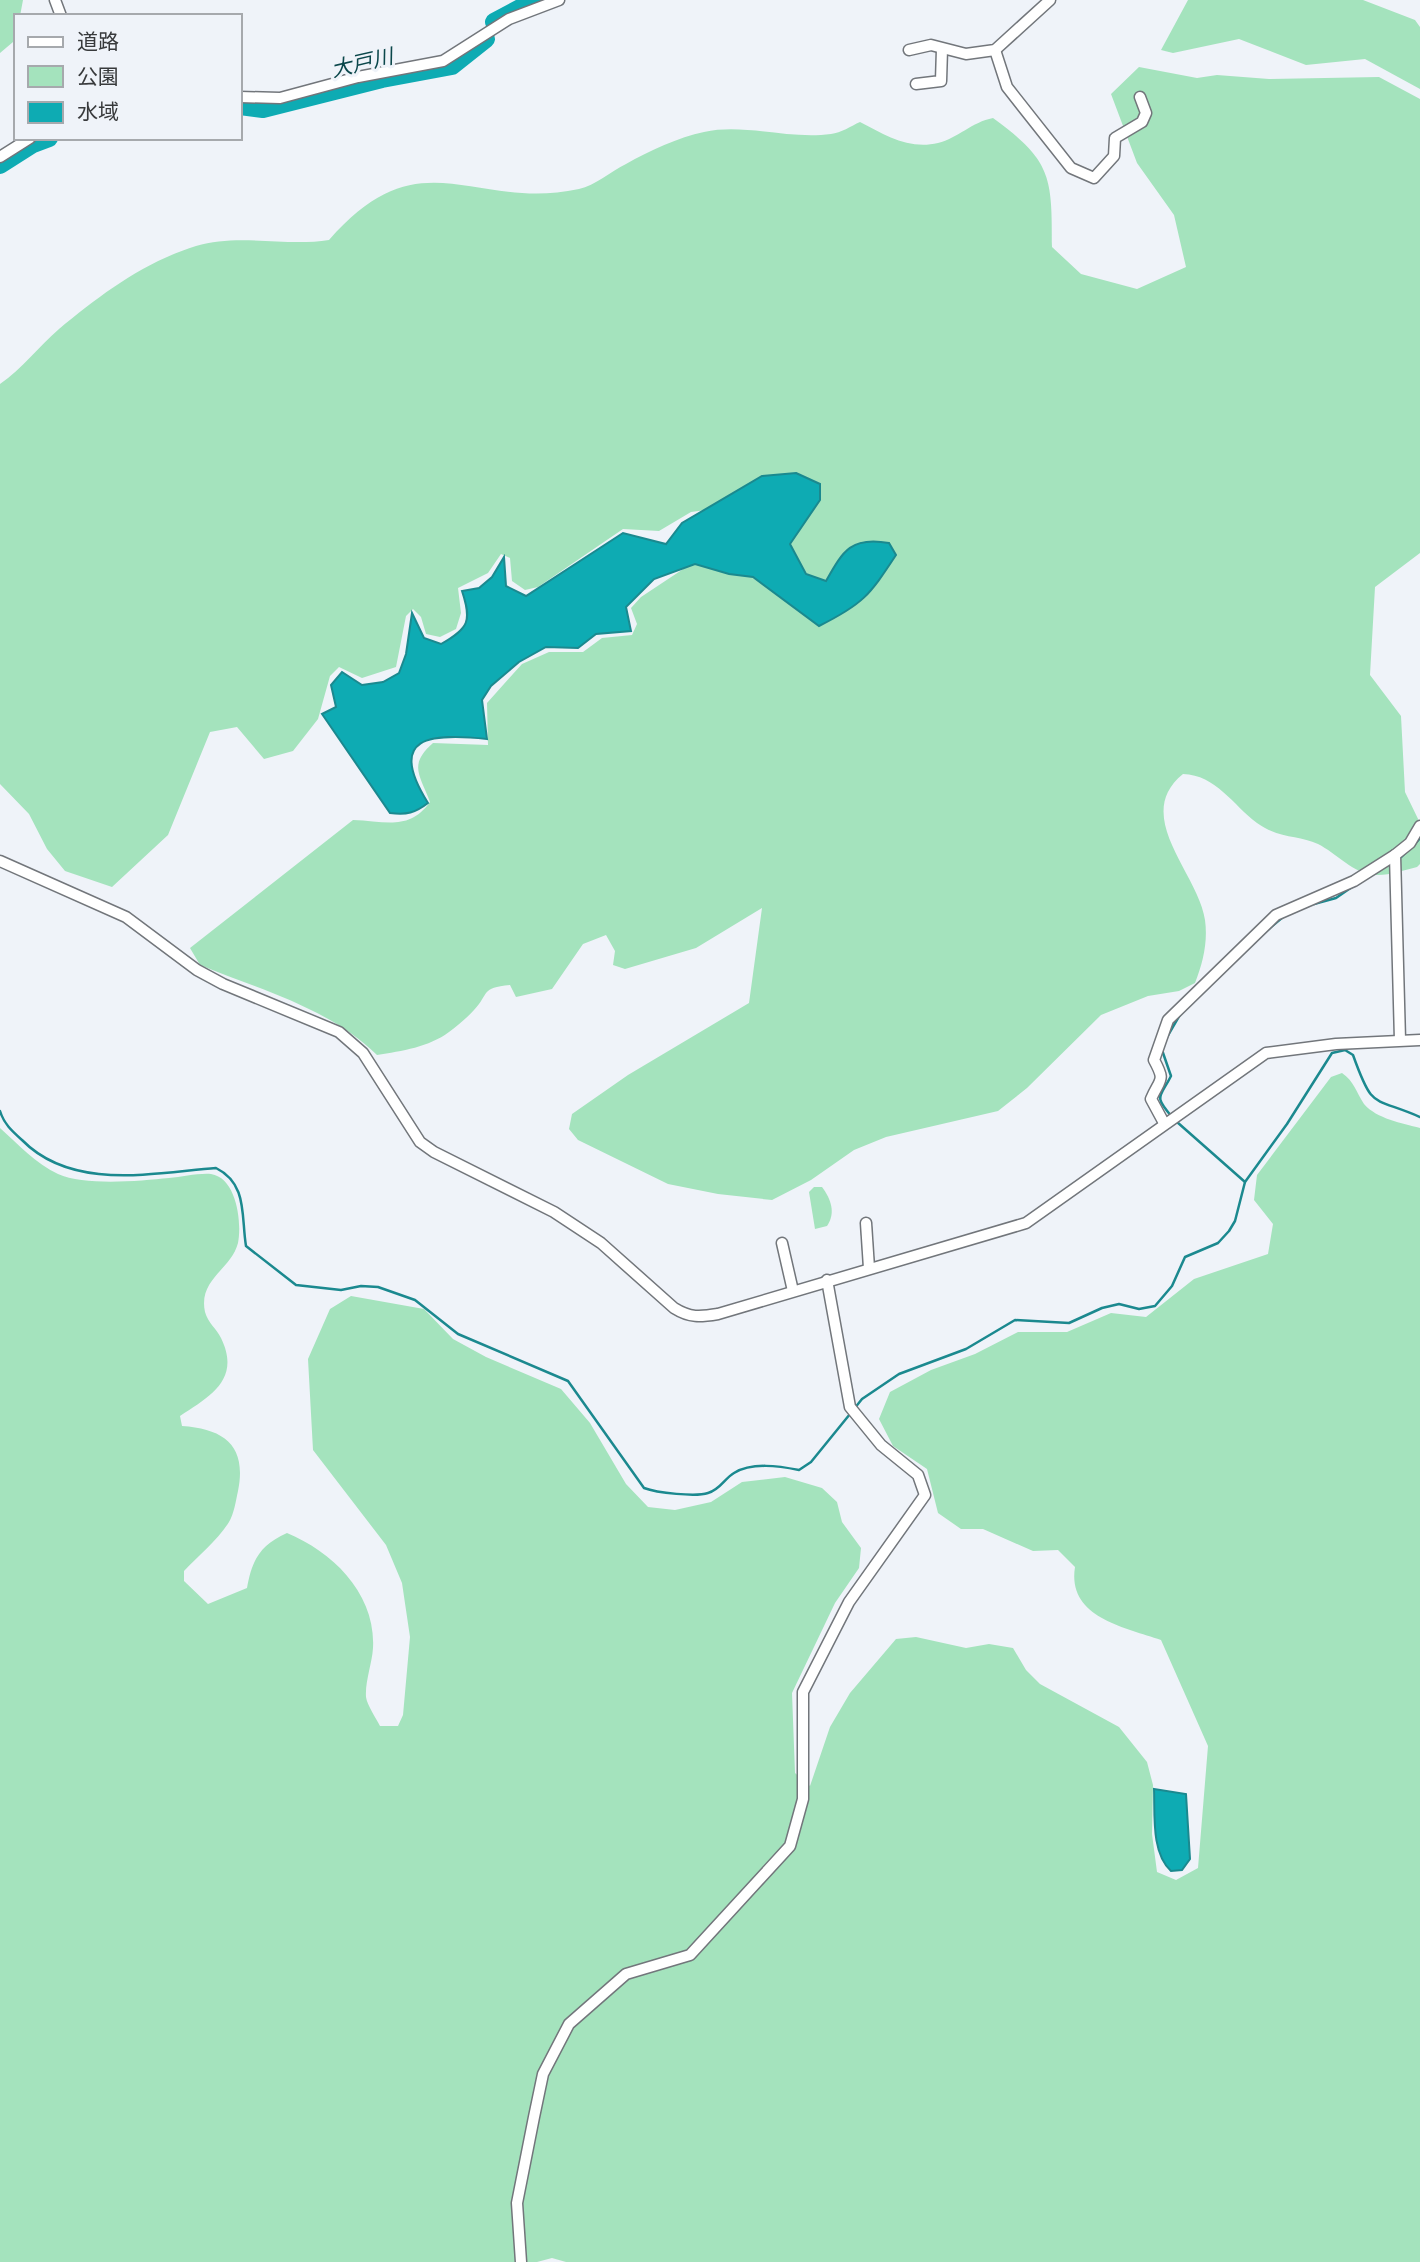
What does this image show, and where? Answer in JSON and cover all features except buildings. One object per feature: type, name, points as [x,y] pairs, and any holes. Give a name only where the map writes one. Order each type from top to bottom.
[{"type":"street","points":[[242,97],[280,98],[358,77],[443,61],[509,19],[559,0]]},
{"type":"street","points":[[909,50],[932,45],[966,54],[995,50],[1050,0]]},
{"type":"street","points":[[916,84],[941,80],[942,49]]},
{"type":"street","points":[[995,50],[1007,87],[1071,168],[1084,176],[1094,178],[1114,156],[1115,138],[1142,122],[1146,113],[1140,97]]},
{"type":"street","points":[[0,157],[27,140]]},
{"type":"street","points":[[1164,1123],[1151,1099],[1162,1081],[1162,1074],[1154,1060],[1168,1020],[1276,915],[1354,881],[1395,855],[1409,843],[1420,826]]},
{"type":"street","points":[[1395,855],[1400,1040]]},
{"type":"street","points":[[0,860],[126,917],[197,970],[223,984],[339,1032],[363,1054],[420,1142],[434,1152],[554,1212],[601,1243],[686,1316],[718,1314],[1026,1223],[1164,1123],[1266,1053],[1276,1049],[1420,1040]]},
{"type":"street","points":[[866,1223],[869,1268]]},
{"type":"street","points":[[782,1243],[793,1291]]},
{"type":"street","points":[[521,2262],[517,2203],[534,2117],[543,2074],[569,2024],[626,1974],[690,1955],[790,1846],[803,1799],[803,1692],[849,1602],[925,1495],[918,1475],[881,1445],[853,1412],[827,1280]]},
{"type":"green space","points":[[0,0],[23,0],[20,14],[14,14],[13,42],[0,53]]},
{"type":"green space","points":[[1188,0],[1363,0],[1415,20],[1420,27],[1420,89],[1365,59],[1306,65],[1239,39],[1173,53],[1161,50]]},
{"type":"green space","points":[[1139,67],[1197,78],[1217,75],[1269,79],[1379,77],[1420,99],[1420,553],[1375,587],[1370,675],[1401,716],[1405,792],[1420,823],[1420,864],[1417,867],[1391,874],[1367,874],[1318,844],[1265,828],[1215,785],[1183,774],[1169,790],[1164,808],[1172,846],[1192,884],[1205,920],[1204,952],[1195,983],[1179,991],[1148,996],[1101,1015],[1027,1088],[998,1111],[886,1137],[854,1150],[811,1180],[772,1200],[718,1194],[668,1184],[578,1140],[569,1129],[572,1114],[628,1075],[749,1003],[762,908],[696,948],[625,969],[613,965],[615,951],[606,935],[583,944],[552,989],[516,997],[510,985],[494,988],[487,992],[468,1016],[441,1037],[415,1048],[377,1055],[358,1039],[316,1012],[200,965],[190,948],[353,820],[405,821],[422,811],[430,802],[418,771],[418,764],[433,743],[488,745],[487,703],[522,664],[549,652],[583,652],[602,638],[632,635],[637,624],[631,608],[641,597],[727,540],[728,507],[691,512],[659,531],[623,529],[538,587],[525,590],[512,581],[510,558],[501,554],[488,573],[458,588],[461,613],[456,629],[440,637],[426,634],[421,617],[413,609],[406,616],[396,667],[362,678],[339,667],[330,676],[318,719],[293,751],[264,759],[237,727],[210,732],[168,835],[112,887],[65,871],[47,849],[29,814],[0,784],[0,384],[59,329],[123,281],[158,261],[212,242],[329,240],[362,208],[392,191],[421,183],[449,183],[508,192],[542,193],[579,189],[597,182],[654,149],[704,132],[735,129],[799,135],[831,134],[860,122],[898,140],[927,145],[945,141],[993,118],[1027,146],[1045,172],[1051,203],[1052,247],[1081,274],[1137,289],[1186,267],[1174,215],[1137,163],[1111,94]]},
{"type":"green space","points":[[1342,1073],[1369,1109],[1390,1120],[1420,1128],[1420,2262],[566,2262],[552,2258],[537,2262],[0,2262],[0,1128],[42,1165],[69,1178],[112,1182],[211,1174],[220,1177],[227,1184],[238,1213],[238,1243],[229,1261],[206,1291],[204,1301],[206,1316],[221,1338],[226,1352],[225,1375],[212,1393],[180,1416],[182,1426],[210,1431],[230,1443],[236,1451],[240,1475],[231,1519],[184,1571],[184,1581],[208,1604],[247,1588],[259,1554],[270,1543],[287,1533],[320,1551],[348,1577],[367,1610],[372,1628],[373,1648],[366,1697],[380,1726],[398,1726],[403,1715],[410,1637],[402,1583],[386,1545],[313,1450],[308,1359],[330,1309],[351,1296],[424,1309],[453,1339],[486,1357],[561,1389],[590,1423],[626,1484],[648,1507],[675,1510],[711,1502],[742,1482],[785,1477],[822,1488],[837,1502],[842,1522],[861,1548],[859,1568],[835,1603],[792,1693],[795,1773],[810,1786],[830,1727],[850,1693],[896,1639],[916,1637],[966,1648],[989,1644],[1013,1648],[1026,1670],[1040,1684],[1119,1727],[1147,1762],[1153,1785],[1152,1834],[1157,1872],[1176,1880],[1198,1868],[1208,1746],[1161,1640],[1115,1624],[1089,1609],[1080,1598],[1075,1584],[1075,1567],[1058,1550],[1033,1551],[983,1529],[961,1529],[938,1513],[927,1469],[893,1446],[879,1419],[890,1392],[931,1370],[975,1354],[1018,1332],[1067,1332],[1111,1313],[1146,1317],[1194,1279],[1268,1254],[1273,1224],[1254,1200],[1257,1175],[1331,1077]]},
{"type":"green space","points":[[814,1187],[822,1187],[832,1211],[827,1226],[815,1229],[809,1192]]},
{"type":"water","points":[[796,473],[820,484],[820,500],[790,544],[806,574],[826,581],[843,554],[857,544],[866,542],[889,543],[896,555],[864,598],[819,626],[753,577],[729,574],[695,564],[654,579],[626,607],[631,631],[596,634],[578,648],[546,647],[519,662],[491,686],[482,700],[487,739],[448,737],[420,744],[413,752],[411,764],[416,781],[428,803],[406,813],[390,813],[322,714],[336,707],[331,685],[342,672],[362,685],[383,682],[399,673],[406,654],[412,613],[424,638],[441,644],[458,633],[467,617],[462,591],[479,588],[492,577],[504,557],[506,586],[526,596],[623,533],[666,544],[682,523],[762,476]]},
{"type":"water","points":[[1154,1789],[1186,1794],[1190,1859],[1182,1870],[1171,1871],[1160,1854],[1155,1833]]},
{"type":"waterway","name":"大戸川","points":[[494,22],[535,0]]},
{"type":"waterway","name":"大戸川","points":[[242,106],[263,109],[382,79],[452,66],[486,39]]},
{"type":"waterway","name":"大戸川","points":[[0,165],[44,140]]},
{"type":"waterway","points":[[1413,846],[1420,838]]},
{"type":"waterway","points":[[1401,857],[1408,850]]},
{"type":"waterway","points":[[1314,904],[1336,898],[1352,887]]},
{"type":"waterway","points":[[1264,933],[1283,917]]},
{"type":"waterway","points":[[1167,1037],[1181,1013]]},
{"type":"waterway","points":[[1162,1050],[1171,1076],[1160,1100],[1172,1117]]},
{"type":"waterway","points":[[854,1409],[862,1399],[899,1374],[966,1349],[1015,1320],[1069,1323],[1102,1308],[1119,1304],[1139,1309],[1155,1306],[1172,1286],[1185,1257],[1218,1243],[1229,1231],[1235,1221],[1245,1182],[1287,1124],[1332,1053],[1345,1050],[1353,1055],[1365,1085],[1376,1099],[1420,1117]]},
{"type":"waterway","points":[[0,1111],[6,1124],[22,1140],[42,1156],[64,1167],[88,1173],[114,1175],[216,1168],[226,1175],[238,1192],[246,1246],[296,1285],[341,1290],[361,1286],[378,1287],[415,1300],[458,1334],[568,1381],[644,1488],[695,1495],[712,1492],[734,1473],[749,1467],[774,1466],[799,1470],[811,1462],[850,1414]]},
{"type":"waterway","points":[[1177,1122],[1245,1182]]}]
